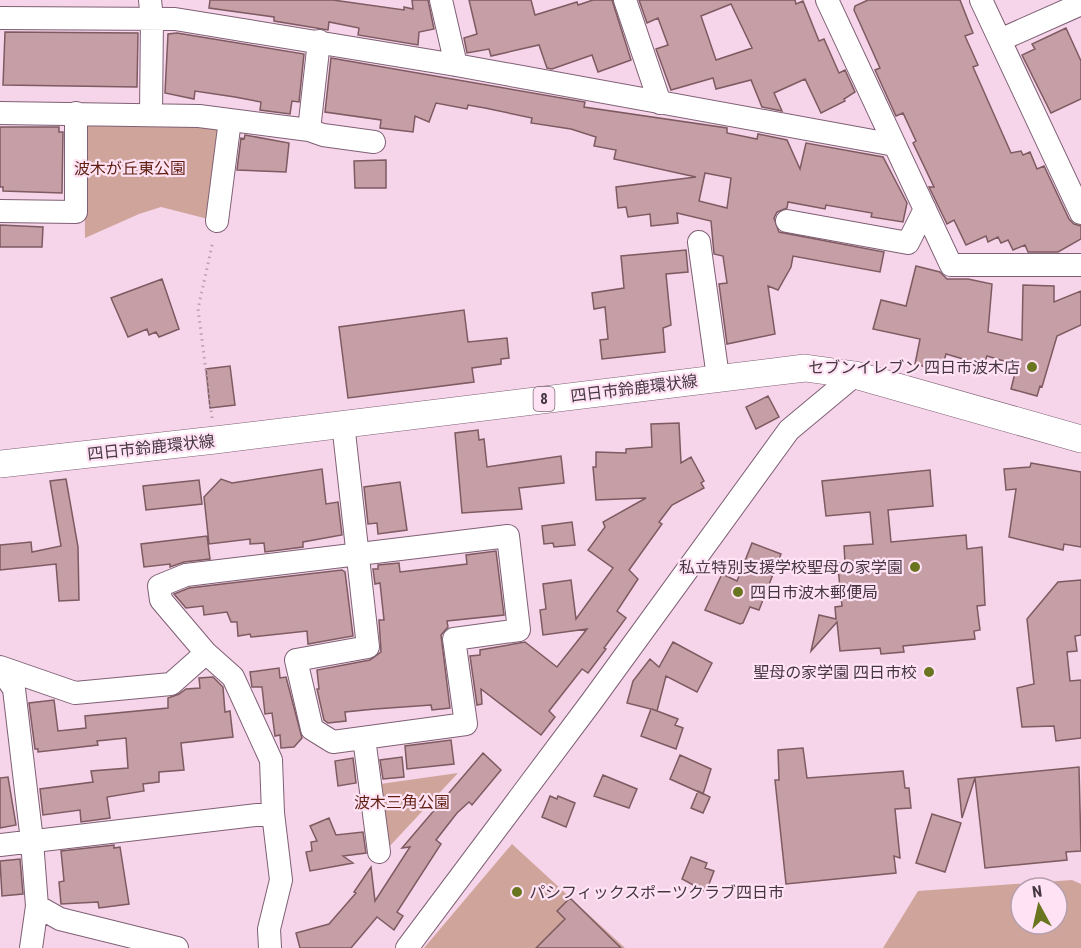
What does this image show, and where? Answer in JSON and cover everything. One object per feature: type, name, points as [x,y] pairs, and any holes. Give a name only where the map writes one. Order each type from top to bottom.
[{"type":"main road","name":"四日市鈴鹿環状線","points":[[0,464],[805,368],[855,375],[1081,439]]},
{"type":"street","points":[[441,0],[456,65]]},
{"type":"street","points":[[625,0],[660,103]]},
{"type":"street","points":[[826,0],[951,266],[1081,266]]},
{"type":"street","points":[[981,0],[1081,213]]},
{"type":"street","points":[[1000,40],[1081,4]]},
{"type":"street","points":[[0,18],[151,9],[175,20],[319,41],[895,145]]},
{"type":"street","points":[[151,9],[151,114]]},
{"type":"street","points":[[309,130],[319,41]]},
{"type":"street","points":[[0,113],[151,114],[230,120],[309,130],[323,135],[374,142]]},
{"type":"street","points":[[0,212],[76,212],[76,113]]},
{"type":"street","points":[[217,221],[230,120]]},
{"type":"street","points":[[787,220],[908,243],[925,209]]},
{"type":"street","points":[[699,242],[718,377]]},
{"type":"street","points":[[407,948],[592,701],[789,430],[855,375]]},
{"type":"street","points":[[270,948],[269,929],[281,880],[273,813],[271,760],[233,677],[206,653],[160,600],[159,586],[186,575],[359,556],[508,536],[519,630],[454,639],[466,724],[333,742],[312,729],[296,660],[368,647],[359,556],[343,423]]},
{"type":"street","points":[[0,668],[75,693],[171,684],[206,653]]},
{"type":"street","points":[[0,668],[14,688],[9,719],[32,841],[37,906],[31,948]]},
{"type":"street","points":[[364,738],[379,852]]},
{"type":"street","points":[[0,845],[273,813]]},
{"type":"street","points":[[37,906],[60,920],[177,948]]},
{"type":"path","points":[[215,440],[198,309],[217,221]]},
{"type":"green space","name":"波木が丘東公園","points":[[91,122],[223,128],[212,220],[161,207],[139,214],[85,238],[84,128]]},
{"type":"green space","name":"波木三角公園","points":[[458,773],[387,849],[380,784]]},
{"type":"green space","name":"パシフィックスポーツクラブ四日市","points":[[512,844],[625,948],[424,948]]},
{"type":"green space","points":[[1069,880],[1081,884],[1081,948],[883,948],[918,891],[1009,884],[1009,936],[1069,936]]},
{"type":"building","points":[[210,0],[333,0],[404,10],[404,7],[413,9],[412,0],[428,0],[434,29],[419,32],[418,45],[358,35],[359,28],[329,22],[328,30],[274,21],[274,17],[209,8]]},
{"type":"building","points":[[469,0],[531,0],[535,15],[577,2],[578,5],[593,0],[612,0],[631,60],[598,72],[592,55],[552,69],[547,68],[539,45],[491,56],[489,49],[467,53],[464,38],[477,34]]},
{"type":"building","points":[[639,0],[795,0],[796,4],[803,1],[819,41],[824,39],[839,73],[845,70],[855,92],[844,99],[845,101],[821,113],[805,79],[774,93],[782,111],[762,107],[751,80],[716,89],[713,78],[671,90],[656,49],[668,45],[658,18],[647,23]],"holes":[[[731,4],[752,48],[716,60],[701,16]]]},
{"type":"building","points":[[868,0],[960,0],[973,33],[965,36],[978,65],[973,67],[1011,153],[1021,151],[1023,155],[1030,152],[1037,169],[1044,166],[1069,219],[1081,226],[1081,239],[1058,252],[1028,252],[1025,245],[1013,250],[1008,240],[1001,243],[998,237],[988,242],[986,236],[966,245],[954,220],[947,224],[929,187],[934,187],[913,143],[916,141],[903,113],[896,116],[875,70],[880,68],[854,10],[855,6]]},
{"type":"building","points":[[1066,28],[1081,61],[1081,99],[1051,113],[1022,55],[1035,49],[1032,44]]},
{"type":"building","points":[[5,32],[138,33],[137,87],[3,85]]},
{"type":"building","points":[[177,33],[304,54],[299,102],[292,101],[290,114],[260,110],[261,102],[235,97],[195,91],[194,99],[165,93],[168,34]]},
{"type":"building","points":[[331,58],[585,102],[584,107],[727,128],[727,133],[757,139],[758,134],[787,140],[800,169],[806,143],[883,157],[907,203],[903,222],[871,217],[872,213],[826,205],[825,209],[788,202],[787,208],[777,212],[774,218],[779,232],[884,252],[880,272],[793,256],[791,267],[778,290],[768,286],[775,334],[727,344],[719,284],[727,283],[723,256],[714,254],[711,221],[677,213],[678,223],[651,226],[650,214],[628,217],[626,207],[618,208],[616,187],[696,177],[614,159],[616,150],[594,146],[596,137],[571,129],[531,123],[532,118],[468,105],[467,109],[436,103],[429,122],[415,116],[413,132],[380,128],[381,120],[325,112]],"holes":[[[705,173],[731,178],[727,208],[699,201]]]},
{"type":"building","points":[[0,127],[59,127],[59,132],[63,132],[62,193],[3,191],[3,187],[0,187]]},
{"type":"building","points":[[245,135],[289,143],[286,172],[237,170],[241,138],[244,139]]},
{"type":"building","points":[[386,160],[386,188],[355,188],[354,161]]},
{"type":"building","points":[[0,225],[43,227],[42,247],[0,247]]},
{"type":"building","points":[[686,250],[688,272],[666,274],[671,325],[663,328],[665,352],[602,359],[600,340],[608,339],[605,307],[594,309],[592,293],[624,288],[621,256]]},
{"type":"building","points":[[916,266],[940,272],[947,279],[968,279],[992,284],[988,332],[1022,340],[1023,285],[1054,286],[1054,302],[1081,291],[1081,325],[1057,336],[1042,387],[1040,386],[1037,396],[1011,389],[1017,365],[987,356],[984,365],[946,354],[941,371],[915,364],[920,339],[873,329],[881,300],[906,306]]},
{"type":"building","points":[[162,279],[179,329],[159,337],[156,332],[149,335],[147,329],[128,337],[111,298]]},
{"type":"building","points":[[464,310],[468,342],[507,338],[509,358],[501,359],[501,364],[472,368],[474,382],[348,398],[339,327]]},
{"type":"building","points":[[230,366],[235,405],[210,408],[206,369]]},
{"type":"building","points":[[768,396],[779,417],[756,429],[746,407]]},
{"type":"building","points":[[679,423],[681,463],[691,457],[704,481],[701,483],[704,488],[672,505],[659,522],[662,524],[629,570],[638,579],[617,611],[626,618],[604,648],[606,649],[588,673],[582,669],[549,711],[555,717],[541,735],[481,689],[482,704],[477,705],[470,656],[480,655],[480,650],[525,642],[557,667],[587,629],[543,635],[540,610],[546,609],[543,584],[571,580],[576,619],[613,568],[588,550],[605,527],[603,522],[646,498],[596,500],[593,467],[596,467],[596,452],[626,453],[626,449],[652,447],[651,424]]},
{"type":"building","points":[[478,430],[479,440],[484,439],[487,467],[561,456],[564,483],[519,488],[522,509],[462,513],[455,433]]},
{"type":"building","points":[[1031,463],[1081,472],[1081,547],[1064,544],[1063,550],[1009,537],[1016,489],[1006,490],[1004,469],[1030,467]]},
{"type":"building","points":[[322,469],[326,504],[338,502],[342,535],[303,542],[303,547],[265,552],[264,543],[250,544],[250,539],[209,544],[204,497],[221,479],[232,483]]},
{"type":"building","points":[[930,470],[933,506],[888,510],[891,542],[966,535],[967,549],[982,547],[985,605],[977,606],[980,630],[974,631],[975,639],[903,646],[904,652],[881,654],[880,648],[840,651],[837,622],[811,651],[819,615],[836,619],[835,607],[842,606],[838,568],[841,568],[840,563],[845,562],[844,546],[873,544],[870,512],[826,516],[822,481]]},
{"type":"building","points":[[66,479],[78,547],[79,600],[59,601],[56,564],[0,570],[0,545],[31,542],[32,552],[61,546],[50,481]]},
{"type":"building","points":[[199,480],[202,504],[146,510],[143,486]]},
{"type":"building","points":[[400,482],[407,530],[378,534],[377,523],[368,524],[364,487]]},
{"type":"building","points":[[572,522],[575,545],[554,547],[553,543],[544,544],[542,526]]},
{"type":"building","points":[[207,536],[210,559],[184,562],[170,567],[170,564],[144,567],[141,544]]},
{"type":"building","points":[[752,543],[781,554],[759,610],[750,607],[743,623],[740,624],[705,610],[722,574],[737,581]]},
{"type":"building","points":[[496,551],[504,615],[447,621],[448,627],[441,635],[450,708],[432,710],[431,705],[375,709],[345,712],[346,721],[328,723],[324,720],[317,689],[319,689],[317,670],[370,660],[381,652],[379,620],[384,620],[380,583],[375,584],[373,569],[378,569],[378,565],[399,563],[400,572],[467,564],[466,555]]},
{"type":"building","points":[[342,570],[345,572],[353,636],[308,644],[307,631],[251,637],[250,634],[238,636],[237,622],[231,622],[227,612],[204,615],[203,606],[186,608],[174,594],[189,588]]},
{"type":"building","points":[[1081,580],[1081,635],[1075,636],[1077,651],[1067,652],[1070,681],[1081,680],[1081,738],[1056,741],[1054,726],[1022,727],[1017,688],[1034,684],[1027,619],[1058,582]]},
{"type":"building","points":[[673,642],[712,663],[697,692],[666,676],[657,711],[678,719],[675,725],[683,728],[676,749],[641,736],[651,709],[627,703],[633,681],[650,659],[659,667]]},
{"type":"building","points":[[279,668],[280,678],[286,677],[302,738],[294,747],[281,748],[280,735],[275,736],[272,713],[265,714],[262,687],[252,687],[250,672]]},
{"type":"building","points":[[213,677],[223,687],[225,712],[230,711],[233,737],[181,743],[184,770],[159,772],[159,782],[143,784],[144,791],[107,797],[110,818],[81,822],[80,810],[43,815],[40,789],[93,782],[91,771],[128,768],[126,738],[97,741],[98,745],[38,752],[38,749],[35,749],[29,703],[54,700],[58,731],[86,728],[85,716],[168,708],[168,698],[186,689],[200,688],[199,678]]},
{"type":"building","points":[[451,740],[454,764],[407,769],[405,746]]},
{"type":"building","points":[[803,748],[807,778],[903,771],[905,788],[909,788],[911,808],[895,809],[900,858],[894,856],[896,873],[786,884],[775,780],[779,780],[778,750]]},
{"type":"building","points":[[483,753],[501,770],[472,805],[469,802],[457,813],[436,840],[441,844],[397,912],[403,916],[394,930],[377,917],[351,948],[300,948],[296,933],[329,924],[356,893],[354,892],[371,867],[375,901],[410,847],[402,848]]},
{"type":"building","points":[[680,755],[711,769],[703,794],[670,779]]},
{"type":"building","points":[[402,757],[404,777],[383,779],[380,760]]},
{"type":"building","points":[[353,758],[356,783],[338,786],[335,761]]},
{"type":"building","points":[[1079,767],[1081,851],[1066,852],[1067,860],[985,868],[975,778],[962,818],[958,779]]},
{"type":"building","points":[[603,775],[637,789],[629,808],[594,796]]},
{"type":"building","points":[[8,777],[16,825],[0,828],[0,778]]},
{"type":"building","points":[[698,791],[710,797],[703,813],[691,808]]},
{"type":"building","points":[[550,796],[557,799],[558,796],[575,803],[566,827],[542,817]]},
{"type":"building","points":[[932,814],[961,823],[945,872],[916,863]]},
{"type":"building","points":[[329,818],[336,835],[363,832],[366,853],[343,856],[353,863],[310,871],[306,852],[312,851],[311,842],[317,841],[310,826]]},
{"type":"building","points":[[114,845],[114,848],[120,847],[129,904],[99,908],[98,902],[61,904],[59,882],[64,881],[61,851]]},
{"type":"building","points":[[691,857],[707,863],[705,868],[714,871],[706,892],[682,879]]},
{"type":"building","points":[[20,859],[23,894],[2,896],[0,861]]},
{"type":"building","points":[[570,898],[621,948],[536,948],[565,919],[557,911]]},
{"type":"place","name":"セブンイレブン 四日市波木店","points":[[1032,367]]},
{"type":"place","name":"私立特別支援学校聖母の家学園","points":[[915,567]]},
{"type":"place","name":"四日市波木郵便局","points":[[738,592]]},
{"type":"place","name":"聖母の家学園 四日市校","points":[[929,672]]},
{"type":"place","name":"パシフィックスポーツクラブ四日市","points":[[517,892]]}]
